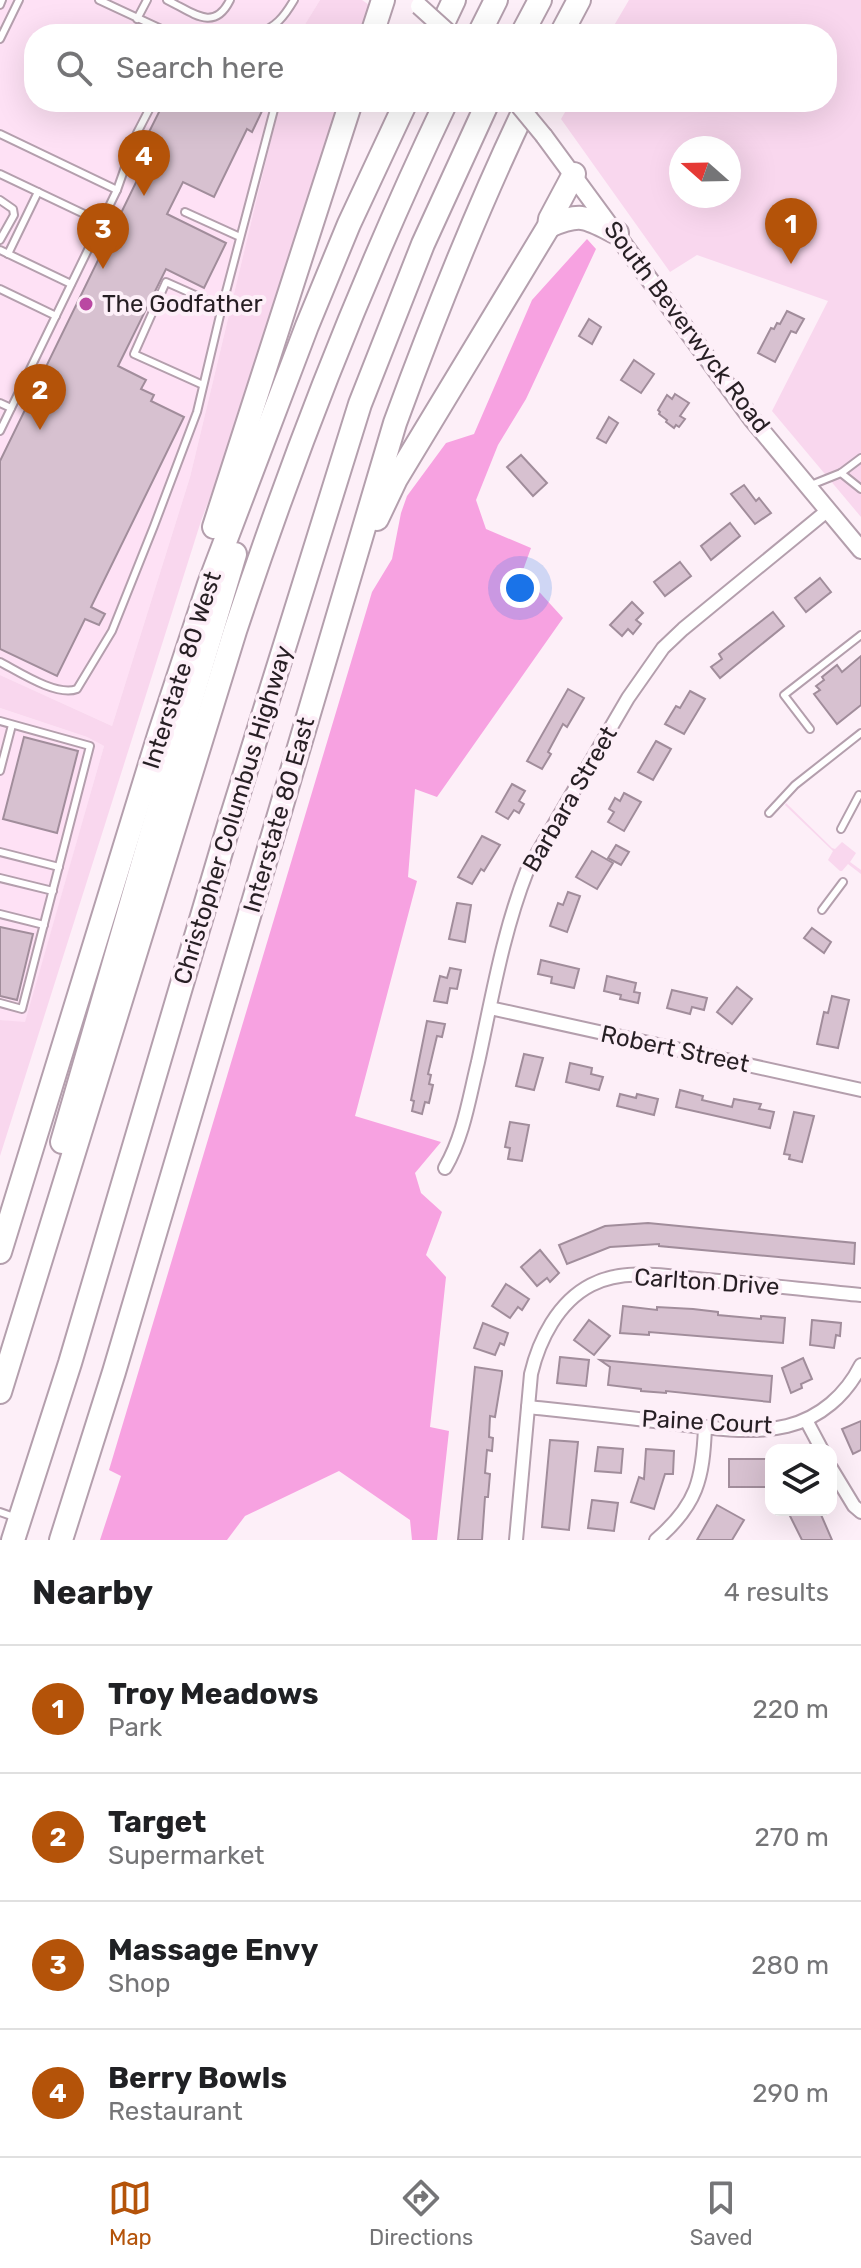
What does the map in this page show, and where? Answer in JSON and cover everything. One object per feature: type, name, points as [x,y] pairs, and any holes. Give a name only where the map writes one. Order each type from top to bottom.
[{"type":"highway","points":[[375,24],[383,0]]},
{"type":"highway","points":[[443,24],[454,0]]},
{"type":"highway","points":[[484,24],[496,0]]},
{"type":"highway","points":[[527,24],[540,0]]},
{"type":"highway","points":[[566,24],[579,0]]},
{"type":"highway","points":[[209,584],[210,540],[348,112]]},
{"type":"highway","points":[[46,1244],[45,1199],[230,569],[317,324],[401,112]]},
{"type":"highway","name":"Interstate 80 West","points":[[0,1252],[159,735],[209,584],[307,326],[349,224],[401,112]]},
{"type":"highway","points":[[0,1392],[269,527],[344,332],[442,112]]},
{"type":"highway","name":"Christopher Columbus Highway","points":[[11,1524],[128,1171],[232,813],[355,418],[423,244],[483,112]]},
{"type":"highway","name":"Interstate 80 East","points":[[61,1540],[114,1372],[395,423],[424,345],[523,112]]},
{"type":"highway","points":[[349,578],[396,479],[549,226],[574,174]]},
{"type":"highway","points":[[549,226],[579,217],[617,233]]},
{"type":"main road","points":[[415,3],[439,24]]},
{"type":"main road","name":"South Beverwyck Road","points":[[524,112],[574,174],[723,381],[861,550]]},
{"type":"street","name":"Barbara Street","points":[[445,1168],[457,1148],[509,922],[527,871],[628,698],[663,648],[828,510]]},
{"type":"street","name":"Robert Street","points":[[490,1008],[861,1090]]},
{"type":"street","name":"Carlton Drive","points":[[516,1540],[535,1358],[550,1327],[578,1294],[592,1284],[625,1276],[658,1276],[861,1295]]},
{"type":"street","name":"Paine Court","points":[[528,1407],[705,1427],[764,1429],[806,1420],[835,1401],[861,1365]]},
{"type":"street","points":[[806,1420],[819,1444]]},
{"type":"street","points":[[656,1540],[671,1528],[693,1496],[704,1461],[705,1427]]},
{"type":"street","points":[[837,1478],[861,1512]]},
{"type":"lane","points":[[0,39],[19,0]]},
{"type":"lane","points":[[99,0],[149,24]]},
{"type":"lane","points":[[137,19],[147,0]]},
{"type":"lane","points":[[167,0],[207,18],[219,16],[230,0]]},
{"type":"lane","points":[[278,24],[294,0]]},
{"type":"lane","points":[[0,431],[117,190],[148,112]]},
{"type":"lane","points":[[0,662],[59,691],[70,692],[77,689],[112,631],[197,412],[273,112]]},
{"type":"lane","points":[[0,134],[117,190]]},
{"type":"lane","points":[[0,174],[101,222]]},
{"type":"lane","points":[[8,254],[38,192]]},
{"type":"lane","points":[[0,200],[13,209],[14,215],[0,240]]},
{"type":"lane","points":[[185,212],[240,237]]},
{"type":"lane","points":[[0,250],[71,284]]},
{"type":"lane","points":[[203,385],[134,354],[166,282],[222,307]]},
{"type":"lane","points":[[0,289],[56,316]]},
{"type":"lane","points":[[0,403],[11,408]]},
{"type":"lane","points":[[808,486],[841,473],[861,458]]},
{"type":"lane","points":[[841,473],[861,489]]},
{"type":"lane","points":[[810,729],[784,695],[861,635]]},
{"type":"lane","points":[[0,721],[90,746],[22,1009],[0,1003]]},
{"type":"lane","points":[[0,771],[12,725]]},
{"type":"lane","points":[[769,813],[795,785],[861,733]]},
{"type":"lane","points":[[841,829],[859,795]]},
{"type":"lane","points":[[0,852],[59,867]]},
{"type":"lane","points":[[0,878],[53,891]]},
{"type":"lane","points":[[822,910],[843,882]]},
{"type":"lane","points":[[0,914],[44,925]]},
{"type":"shaded area","points":[[0,0],[320,0],[305,24],[24,24],[24,112],[278,112],[190,477],[112,726],[0,675]]},
{"type":"shaded area","points":[[320,0],[362,0],[372,7],[366,24],[305,24]]},
{"type":"shaded area","points":[[629,0],[861,0],[861,517],[772,411],[828,301],[697,255],[670,272],[561,119],[565,112],[837,112],[837,24],[615,24]]},
{"type":"shaded area","points":[[278,112],[339,112],[259,369],[201,521],[0,1156],[0,1020],[25,1022],[104,746],[87,737],[0,708],[0,675],[112,726],[190,477]]},
{"type":"shaded area","points":[[587,239],[596,249],[526,399],[498,445],[476,500],[486,529],[531,548],[522,573],[563,618],[437,797],[415,789],[408,877],[417,881],[355,1116],[441,1142],[415,1173],[421,1193],[442,1212],[426,1255],[446,1277],[430,1427],[449,1431],[437,1540],[412,1540],[410,1520],[339,1471],[245,1516],[227,1540],[100,1540],[121,1476],[109,1470],[372,592],[392,559],[407,496],[446,443],[474,434],[532,300]]},
{"type":"shaded area","points":[[0,708],[87,737],[104,746],[25,1023],[0,1020]]},
{"type":"shaded area","points":[[786,803],[832,848],[835,849],[842,842],[856,853],[850,862],[861,870],[861,874],[848,864],[840,871],[828,860],[833,851]]},
{"type":"building","points":[[159,112],[262,112],[252,132],[247,129],[214,197],[183,182],[167,214],[226,243],[204,288],[166,269],[118,366],[146,380],[141,389],[154,395],[151,401],[184,417],[91,607],[105,614],[99,625],[85,619],[57,676],[0,649],[0,461],[144,166],[139,152]]},
{"type":"building","points":[[787,311],[804,319],[796,333],[791,331],[775,362],[758,353],[771,328],[780,324]]},
{"type":"building","points":[[589,319],[601,327],[592,344],[579,336]]},
{"type":"building","points":[[634,360],[654,374],[641,393],[621,380]]},
{"type":"building","points":[[675,394],[689,403],[680,416],[685,419],[674,428],[658,410],[667,395],[672,399]]},
{"type":"building","points":[[609,417],[618,423],[606,443],[597,438]]},
{"type":"building","points":[[521,455],[547,483],[533,496],[507,467]]},
{"type":"building","points":[[744,485],[756,501],[759,498],[771,513],[755,524],[731,494]]},
{"type":"building","points":[[730,523],[740,536],[711,560],[701,546]]},
{"type":"building","points":[[680,562],[691,576],[665,596],[654,582]]},
{"type":"building","points":[[820,578],[831,592],[806,612],[795,598]]},
{"type":"building","points":[[632,602],[643,613],[636,620],[641,624],[633,634],[628,629],[622,636],[610,625]]},
{"type":"building","points":[[773,612],[784,626],[720,678],[711,667],[722,659],[719,654]]},
{"type":"building","points":[[861,656],[861,705],[837,724],[814,694],[820,690],[816,686],[837,665],[842,672]]},
{"type":"building","points":[[568,689],[584,698],[567,727],[563,724],[542,769],[527,761]]},
{"type":"building","points":[[690,691],[705,699],[684,734],[665,724]]},
{"type":"building","points":[[24,737],[78,751],[57,833],[3,819]]},
{"type":"building","points":[[656,741],[671,749],[653,780],[638,772]]},
{"type":"building","points":[[512,784],[525,791],[519,801],[524,804],[519,813],[514,810],[508,819],[496,812]]},
{"type":"building","points":[[624,793],[641,802],[624,831],[608,822],[614,812],[609,809],[615,798],[620,801]]},
{"type":"building","points":[[482,836],[500,845],[472,884],[458,877]]},
{"type":"building","points":[[616,845],[629,852],[621,865],[608,858]]},
{"type":"building","points":[[592,851],[613,863],[597,889],[576,877]]},
{"type":"building","points":[[568,892],[580,896],[567,932],[550,926],[558,903],[563,905]]},
{"type":"building","points":[[457,903],[471,905],[465,942],[449,939]]},
{"type":"building","points":[[0,927],[33,934],[17,1000],[0,996]]},
{"type":"building","points":[[812,928],[831,942],[824,953],[804,938]]},
{"type":"building","points":[[541,960],[579,969],[574,988],[551,983],[552,977],[538,974]]},
{"type":"building","points":[[450,968],[461,970],[457,989],[450,988],[447,1003],[434,1001],[440,976],[447,978]]},
{"type":"building","points":[[607,976],[636,983],[634,992],[640,993],[638,1003],[604,991]]},
{"type":"building","points":[[737,987],[752,999],[732,1024],[717,1012]]},
{"type":"building","points":[[672,990],[707,998],[704,1010],[692,1007],[690,1014],[667,1008]]},
{"type":"building","points":[[832,996],[849,1000],[838,1048],[817,1044],[824,1012],[828,1013]]},
{"type":"building","points":[[427,1021],[445,1024],[442,1037],[437,1036],[428,1074],[431,1075],[429,1084],[433,1085],[429,1103],[425,1102],[422,1114],[412,1111],[414,1101],[411,1100]]},
{"type":"building","points":[[524,1054],[543,1058],[534,1090],[516,1086]]},
{"type":"building","points":[[570,1063],[592,1068],[591,1074],[603,1077],[599,1090],[566,1082]]},
{"type":"building","points":[[680,1090],[703,1096],[702,1100],[732,1107],[734,1099],[761,1104],[759,1109],[774,1112],[770,1128],[676,1107]]},
{"type":"building","points":[[620,1094],[658,1099],[654,1115],[617,1106]]},
{"type":"building","points":[[794,1112],[814,1116],[802,1162],[789,1159],[790,1155],[784,1154]]},
{"type":"building","points":[[510,1122],[529,1125],[522,1161],[508,1159],[510,1148],[505,1147]]},
{"type":"building","points":[[648,1223],[855,1243],[854,1264],[659,1244],[610,1247],[567,1264],[559,1245],[605,1226]]},
{"type":"building","points":[[540,1250],[559,1273],[550,1282],[547,1278],[537,1286],[521,1267]]},
{"type":"building","points":[[506,1284],[529,1299],[522,1310],[518,1307],[510,1318],[492,1306]]},
{"type":"building","points":[[623,1306],[657,1310],[657,1307],[693,1309],[761,1319],[761,1316],[785,1318],[783,1343],[649,1332],[649,1335],[620,1333]]},
{"type":"building","points":[[589,1320],[610,1336],[594,1355],[574,1340]]},
{"type":"building","points":[[812,1320],[841,1323],[840,1336],[836,1335],[834,1348],[810,1345]]},
{"type":"building","points":[[483,1323],[508,1333],[504,1345],[500,1343],[495,1355],[474,1348]]},
{"type":"building","points":[[560,1357],[589,1360],[586,1386],[557,1383]]},
{"type":"building","points":[[803,1358],[812,1379],[791,1393],[782,1368]]},
{"type":"building","points":[[600,1360],[772,1376],[770,1402],[641,1391],[608,1385],[610,1367]]},
{"type":"building","points":[[475,1367],[502,1371],[502,1375],[495,1417],[490,1416],[489,1437],[493,1438],[492,1451],[487,1450],[485,1473],[490,1474],[482,1540],[458,1540]]},
{"type":"building","points":[[861,1421],[861,1450],[853,1454],[842,1429]]},
{"type":"building","points":[[550,1440],[578,1442],[569,1530],[542,1527]]},
{"type":"building","points":[[598,1447],[623,1449],[621,1473],[595,1471]]},
{"type":"building","points":[[646,1449],[674,1451],[673,1474],[665,1474],[654,1509],[631,1502],[639,1477],[644,1479]]},
{"type":"building","points":[[729,1459],[765,1459],[765,1487],[729,1487]]},
{"type":"building","points":[[592,1500],[618,1503],[614,1531],[588,1528]]},
{"type":"building","points":[[717,1505],[744,1520],[732,1540],[697,1540]]},
{"type":"building","points":[[790,1516],[822,1516],[832,1540],[802,1540]]},
{"type":"place","name":"Berry Bowls","points":[[144,196]]},
{"type":"place","name":"Troy Meadows","points":[[791,264]]},
{"type":"place","name":"Massage Envy","points":[[103,269]]},
{"type":"place","name":"The Godfather","points":[[86,304]]},
{"type":"place","name":"Target","points":[[40,430]]}]
